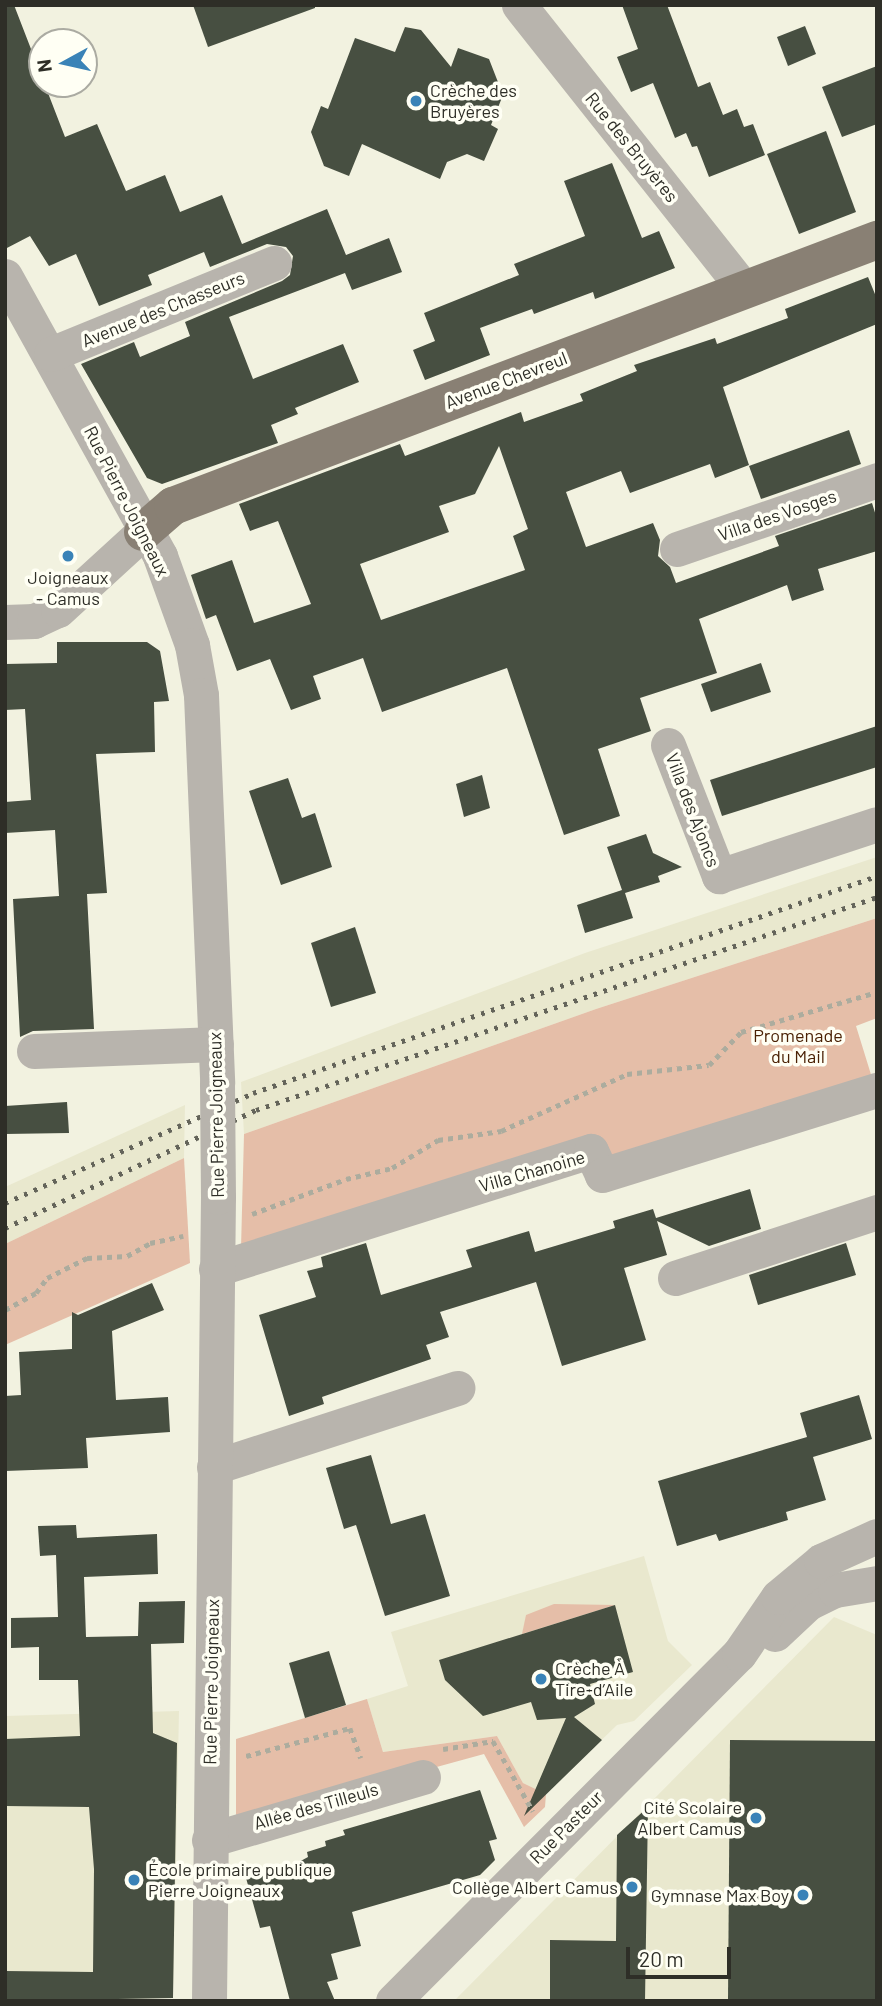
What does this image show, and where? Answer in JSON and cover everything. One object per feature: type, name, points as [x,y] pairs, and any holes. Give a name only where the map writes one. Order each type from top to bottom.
[{"type":"main road","name":"Avenue Chevreul","points":[[143,532],[173,506],[877,240]]},
{"type":"street","name":"Rue des Bruyères","points":[[519,5],[745,290]]},
{"type":"street","name":"Avenue des Chasseurs","points":[[51,354],[275,263]]},
{"type":"street","name":"Rue Pierre Joigneaux","points":[[5,276],[51,354],[143,532],[160,556],[192,645],[201,695],[217,1083],[230,1207],[216,1269],[209,2001]]},
{"type":"street","name":"Villa des Vosges","points":[[677,549],[877,481]]},
{"type":"street","points":[[5,622],[34,621],[58,610],[143,532]]},
{"type":"street","name":"Villa des Ajoncs","points":[[668,745],[719,876],[877,824]]},
{"type":"street","points":[[34,1051],[216,1044]]},
{"type":"street","name":"Villa Chanoine","points":[[216,1269],[591,1150],[602,1175],[877,1090]]},
{"type":"street","points":[[675,1278],[877,1212]]},
{"type":"street","points":[[214,1467],[457,1388]]},
{"type":"street","name":"Rue Pasteur","points":[[393,2001],[738,1654],[778,1597],[821,1561],[877,1536]]},
{"type":"street","name":"Rue Pasteur","points":[[738,1654],[774,1635],[808,1604],[826,1594],[877,1583]]},
{"type":"street","name":"Allée des Tilleuls","points":[[209,1840],[423,1776]]},
{"type":"path","points":[[230,1207],[392,1168],[438,1140],[501,1131],[627,1074],[709,1065],[741,1032],[877,992]]},
{"type":"path","points":[[5,1310],[36,1293],[47,1278],[87,1258],[127,1256],[149,1242],[175,1241],[195,1229]]},
{"type":"shaded area","points":[[877,857],[877,918],[596,1009],[244,1134],[241,1082],[585,953]]},
{"type":"shaded area","points":[[185,1105],[184,1158],[5,1244],[5,1187]]},
{"type":"shaded area","name":"Crèche À Tire-d’Aile","points":[[644,1556],[668,1641],[692,1665],[634,1721],[617,1725],[546,1794],[523,1783],[497,1736],[383,1752],[367,1699],[408,1686],[391,1632]]},
{"type":"shaded area","name":"Cité Scolaire Albert Camus","points":[[834,1617],[877,1635],[877,2001],[454,2001]]},
{"type":"shaded area","points":[[179,1711],[173,1998],[5,2001],[5,1716]]},
{"type":"green space","name":"Promenade du Mail","points":[[877,918],[877,1018],[856,1026],[873,1081],[607,1165],[241,1248],[244,1134],[596,1009]]},
{"type":"green space","points":[[184,1158],[190,1263],[5,1345],[5,1244]]},
{"type":"green space","points":[[554,1604],[615,1605],[522,1634],[526,1615]]},
{"type":"green space","points":[[367,1699],[383,1752],[497,1736],[523,1783],[546,1794],[545,1807],[524,1827],[484,1754],[236,1822],[236,1739]]},
{"type":"building","points":[[5,5],[14,5],[28,41],[28,98],[50,98],[65,137],[97,124],[126,191],[165,175],[180,212],[222,195],[242,244],[327,209],[346,255],[389,238],[402,272],[352,290],[345,273],[229,317],[253,379],[343,344],[359,382],[295,408],[298,414],[271,425],[278,443],[162,484],[147,478],[81,364],[134,342],[140,357],[190,336],[185,322],[282,281],[290,275],[293,256],[286,247],[267,244],[210,267],[204,252],[148,275],[152,285],[99,306],[76,254],[49,266],[30,236],[5,249]]},
{"type":"building","points":[[193,5],[315,5],[315,8],[208,47]]},
{"type":"building","points":[[622,5],[667,5],[698,87],[710,82],[723,115],[737,109],[744,127],[753,124],[765,155],[709,177],[697,146],[692,147],[686,133],[675,138],[653,83],[631,92],[617,57],[638,49]]},
{"type":"building","points":[[805,26],[816,54],[788,66],[777,37]]},
{"type":"building","name":"Crèche des Bruyères","points":[[405,27],[421,30],[451,67],[458,48],[489,59],[503,95],[491,125],[498,129],[484,161],[467,154],[447,162],[440,179],[362,144],[349,176],[324,166],[311,132],[321,106],[328,109],[355,38],[395,52]]},
{"type":"building","points":[[877,66],[877,124],[842,137],[822,87]]},
{"type":"building","points":[[826,131],[856,212],[799,234],[767,154]]},
{"type":"building","points":[[612,163],[642,238],[659,231],[675,268],[595,299],[593,292],[534,314],[532,309],[480,328],[490,355],[425,380],[413,350],[435,341],[424,313],[519,275],[514,264],[585,236],[564,181]]},
{"type":"building","points":[[868,277],[877,299],[877,324],[723,387],[749,465],[715,478],[710,464],[630,493],[621,471],[566,492],[586,547],[653,523],[660,540],[658,556],[670,567],[676,583],[779,546],[775,536],[872,503],[877,519],[877,551],[818,569],[824,590],[792,601],[787,585],[699,619],[717,673],[640,698],[651,731],[598,749],[620,816],[564,835],[507,668],[382,712],[363,658],[313,676],[321,699],[291,710],[270,659],[237,671],[216,615],[206,619],[191,575],[232,560],[254,623],[311,604],[278,521],[250,531],[239,504],[400,444],[405,456],[521,412],[524,422],[583,401],[580,394],[637,371],[634,365],[715,338],[717,344],[788,318],[785,309]],"holes":[[[499,446],[528,529],[513,536],[525,570],[381,620],[360,564],[449,532],[439,506],[475,494]]]},
{"type":"building","points":[[849,430],[861,464],[761,499],[749,466]]},
{"type":"building","points":[[57,642],[147,642],[160,651],[169,701],[154,702],[155,752],[96,754],[107,893],[87,894],[94,1029],[33,1031],[20,1037],[13,899],[59,896],[55,830],[5,833],[5,802],[31,800],[25,709],[5,710],[5,664],[57,663]]},
{"type":"building","points":[[761,663],[771,692],[711,712],[701,684]]},
{"type":"building","points":[[877,726],[877,767],[722,816],[710,780]]},
{"type":"building","points":[[482,775],[490,808],[464,817],[456,784]]},
{"type":"building","points":[[288,778],[302,818],[315,813],[332,867],[281,885],[249,791]]},
{"type":"building","points":[[646,834],[653,853],[682,867],[658,876],[660,882],[625,893],[633,918],[585,933],[577,905],[622,890],[607,847]]},
{"type":"building","points":[[355,927],[376,993],[331,1007],[311,943]]},
{"type":"building","points":[[67,1102],[69,1133],[5,1134],[5,1106]]},
{"type":"building","points":[[750,1189],[761,1229],[709,1246],[657,1221],[667,1255],[624,1268],[646,1340],[562,1366],[536,1282],[440,1312],[449,1337],[426,1345],[431,1359],[322,1397],[324,1404],[289,1416],[259,1315],[316,1297],[307,1271],[323,1267],[321,1257],[366,1243],[381,1295],[472,1267],[466,1250],[529,1231],[535,1252],[615,1228],[613,1221],[653,1209],[656,1218]]},
{"type":"building","points":[[846,1243],[856,1275],[758,1305],[749,1275]]},
{"type":"building","points":[[152,1283],[164,1310],[112,1331],[116,1400],[168,1397],[170,1432],[86,1438],[88,1468],[5,1471],[5,1396],[21,1395],[19,1352],[72,1349],[72,1312],[78,1315]]},
{"type":"building","points":[[859,1395],[872,1439],[813,1457],[826,1500],[786,1512],[788,1520],[719,1541],[716,1534],[677,1546],[658,1481],[807,1437],[800,1413]]},
{"type":"building","points":[[371,1455],[391,1524],[425,1514],[450,1596],[385,1616],[356,1525],[344,1529],[326,1468]]},
{"type":"building","points":[[76,1525],[77,1538],[157,1534],[158,1574],[84,1577],[86,1637],[138,1636],[139,1602],[185,1601],[184,1643],[151,1644],[153,1733],[177,1743],[173,1998],[5,2001],[5,1971],[93,1972],[94,1869],[89,1807],[5,1806],[5,1739],[80,1736],[78,1680],[39,1680],[39,1647],[11,1648],[11,1618],[58,1617],[56,1555],[40,1556],[38,1526]]},
{"type":"building","points":[[615,1605],[633,1672],[590,1684],[595,1704],[574,1717],[602,1740],[524,1816],[566,1718],[537,1720],[531,1702],[483,1716],[445,1680],[439,1660]]},
{"type":"building","points":[[329,1651],[346,1705],[305,1718],[289,1663]]},
{"type":"building","name":"Gymnase Max Boy","points":[[730,1740],[877,1741],[877,2001],[728,2001]]},
{"type":"building","points":[[480,1790],[497,1839],[489,1841],[495,1860],[480,1875],[352,1912],[361,1946],[331,1954],[338,1979],[327,1982],[335,2001],[290,2001],[270,1926],[260,1928],[246,1878],[297,1863],[308,1857],[307,1852],[326,1846],[325,1841],[345,1835],[343,1830]]},
{"type":"building","name":"Collège Albert Camus","points":[[648,1807],[645,2001],[550,2001],[550,1940],[616,1941],[617,1835]]},
{"type":"railway","points":[[5,1203],[253,1093],[877,876]]},
{"type":"railway","points":[[5,1228],[256,1110],[877,897]]},
{"type":"place","name":"Crèche des Bruyères","points":[[416,101]]},
{"type":"place","name":"Joigneaux - Camus","points":[[68,556]]},
{"type":"place","name":"Crèche À Tire-d’Aile","points":[[541,1679]]},
{"type":"place","name":"Cité Scolaire Albert Camus","points":[[756,1818]]},
{"type":"place","name":"École primaire publique Pierre Joigneaux","points":[[134,1880]]},
{"type":"place","name":"Collège Albert Camus","points":[[632,1887]]},
{"type":"place","name":"Gymnase Max Boy","points":[[803,1895]]}]
